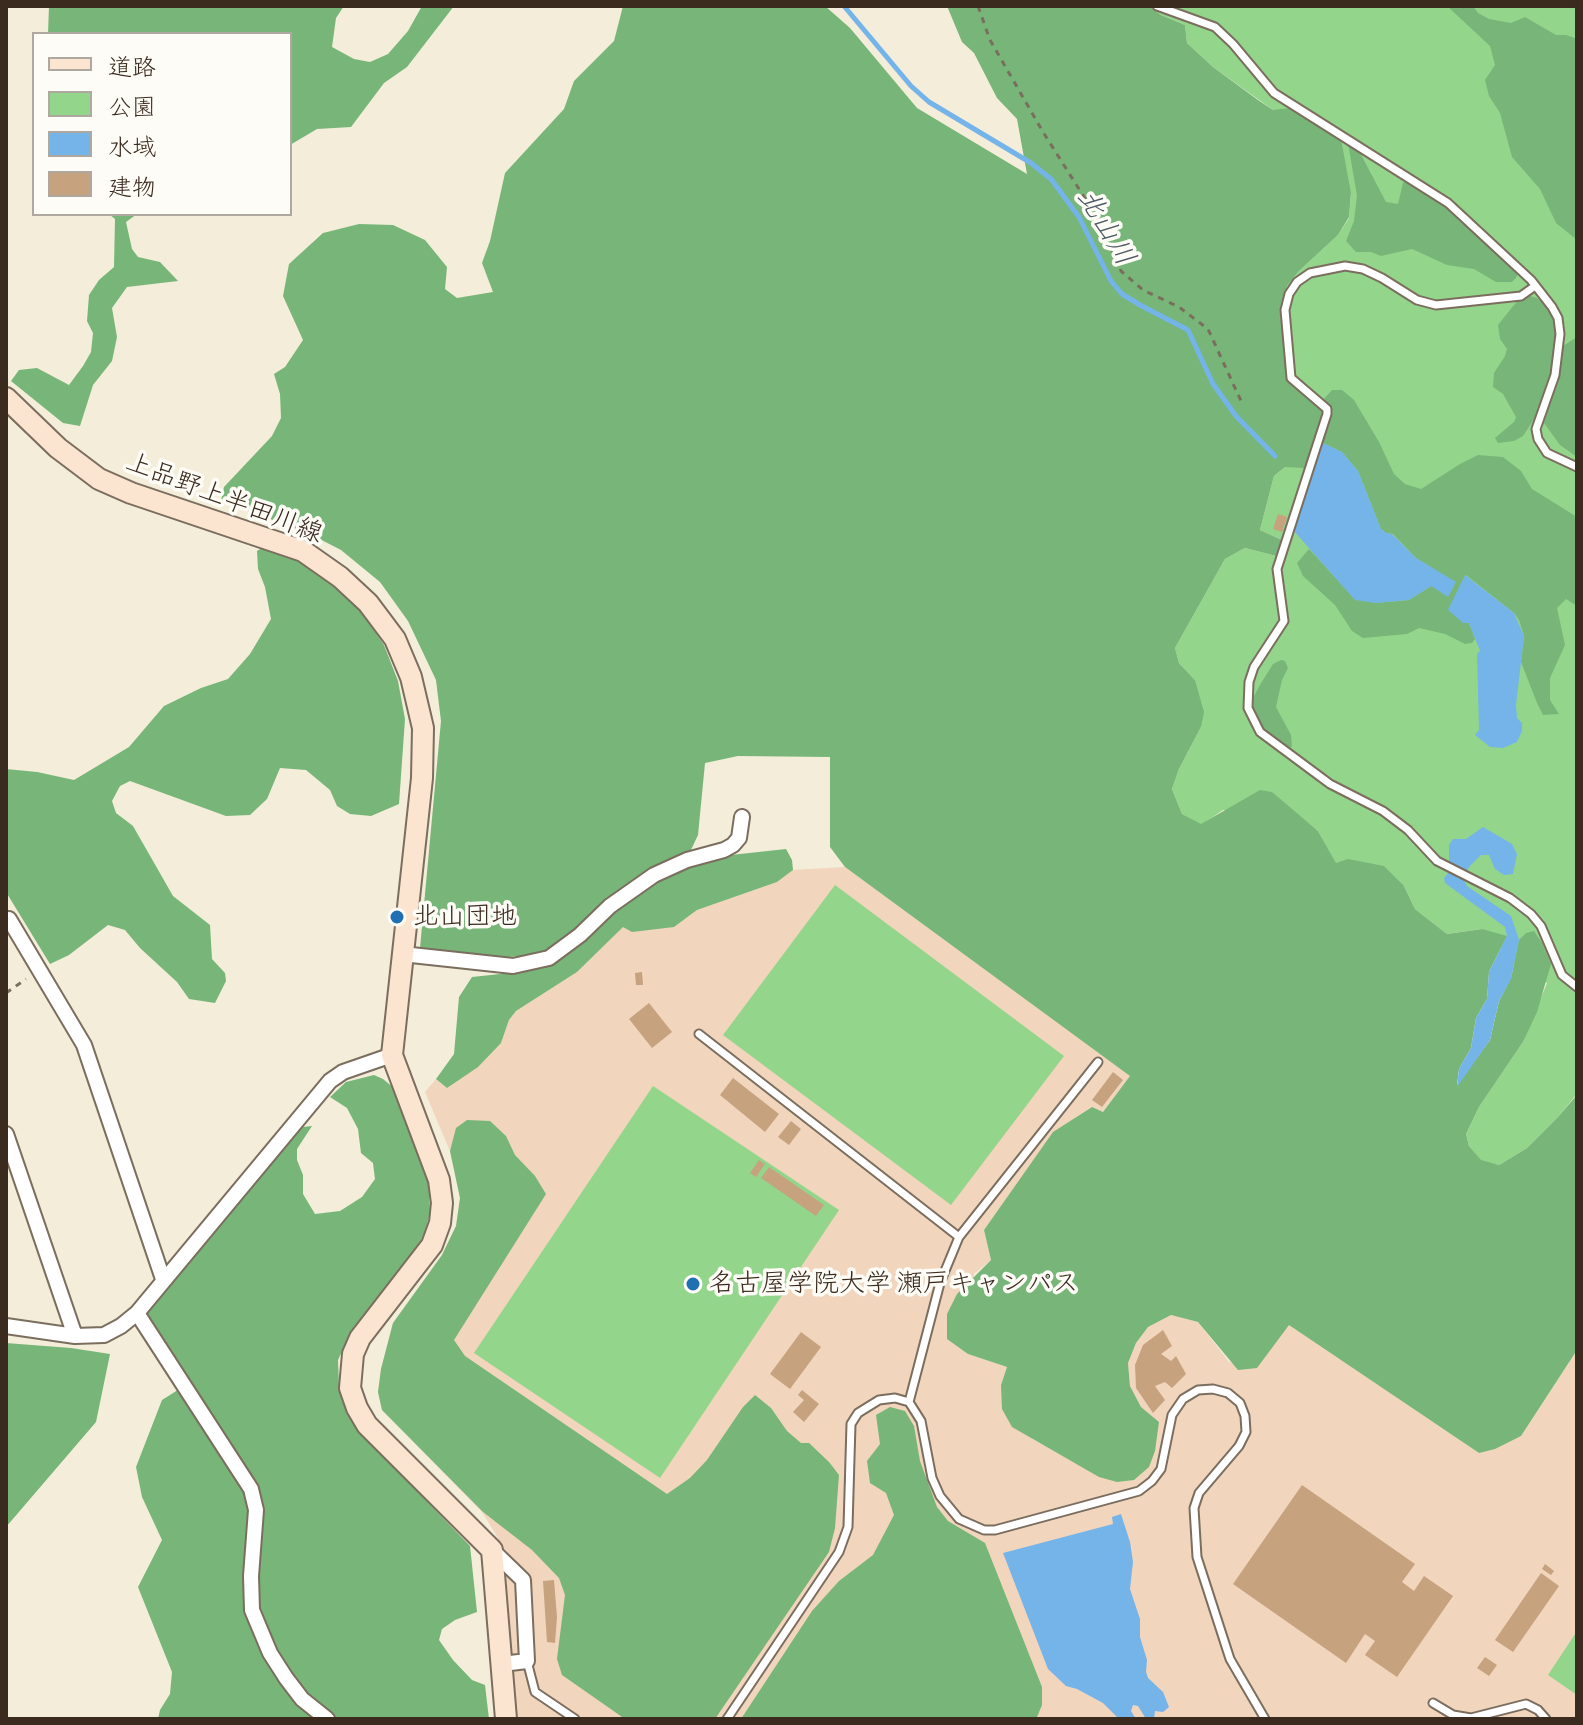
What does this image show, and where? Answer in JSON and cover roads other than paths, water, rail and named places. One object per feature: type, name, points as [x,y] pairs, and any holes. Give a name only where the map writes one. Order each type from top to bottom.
[{"type":"street","name":"上品野上半田川線","points":[[6,398],[58,448],[99,479],[131,493],[303,551],[340,577],[368,603],[395,639],[411,677],[423,728],[422,778],[392,1055],[439,1180],[442,1203],[440,1223],[432,1245],[360,1338],[353,1354],[350,1388],[367,1425],[492,1550]]},
{"type":"street","points":[[402,954],[513,966],[549,958],[580,935],[610,906],[654,875],[733,845],[739,838],[742,817]]},
{"type":"street","points":[[9,919],[84,1045],[163,1279]]},
{"type":"street","points":[[6,1326],[75,1336],[104,1335],[121,1326],[137,1313],[330,1081],[343,1072],[392,1055]]},
{"type":"street","points":[[6,1134],[75,1336]]},
{"type":"street","points":[[137,1313],[251,1489],[256,1510],[252,1610],[270,1653],[286,1678],[302,1699],[327,1719]]},
{"type":"street","points":[[492,1550],[523,1580],[527,1661],[502,1664]]},
{"type":"street","points":[[492,1550],[506,1719]]},
{"type":"lane","points":[[1157,6],[1215,27],[1274,93],[1448,203],[1535,286],[1558,318],[1560,334],[1555,375],[1536,429],[1538,439],[1547,453],[1577,467]]},
{"type":"lane","points":[[1535,286],[1521,296],[1436,305],[1417,300],[1363,269],[1345,266],[1310,273],[1297,282],[1289,294],[1285,310],[1291,378],[1327,409],[1327,414],[1277,569],[1284,621],[1254,667],[1249,682],[1248,708],[1260,732],[1330,784],[1383,811],[1408,830],[1437,861],[1510,898],[1531,914],[1541,926],[1562,975],[1577,987]]},
{"type":"lane","points":[[699,1034],[959,1237]]},
{"type":"lane","points":[[909,1402],[940,1283],[959,1237],[1098,1062]]},
{"type":"lane","points":[[727,1719],[839,1552],[848,1527],[851,1424],[858,1413],[879,1400],[895,1398],[909,1402],[921,1421],[932,1478],[940,1496],[959,1519],[984,1530],[995,1530],[1139,1491],[1161,1469],[1172,1415],[1183,1399],[1198,1390],[1213,1389],[1228,1393],[1240,1403],[1246,1432],[1239,1446],[1199,1493],[1194,1508],[1197,1557],[1230,1659],[1265,1719]]},
{"type":"lane","points":[[527,1661],[535,1692],[575,1719]]},
{"type":"lane","points":[[1433,1703],[1453,1715],[1471,1718],[1526,1704],[1546,1719]]},
{"type":"water","points":[[1321,442],[1342,452],[1358,471],[1381,529],[1392,534],[1416,558],[1456,582],[1448,597],[1431,586],[1409,600],[1376,603],[1355,600],[1293,530]]},
{"type":"water","points":[[1465,575],[1514,613],[1524,636],[1516,705],[1522,731],[1517,742],[1503,748],[1490,747],[1475,735],[1479,730],[1477,654],[1480,651],[1469,623],[1463,623],[1448,610]]},
{"type":"water","points":[[1483,827],[1512,844],[1517,854],[1513,874],[1504,875],[1495,869],[1489,855],[1481,855],[1463,879],[1467,886],[1511,916],[1519,940],[1511,979],[1499,1001],[1490,1040],[1457,1087],[1459,1069],[1471,1048],[1476,1018],[1487,999],[1489,972],[1507,936],[1505,927],[1445,883],[1444,878],[1449,872],[1449,845],[1453,839],[1466,839]]},
{"type":"water","points":[[1121,1514],[1130,1542],[1133,1562],[1130,1589],[1140,1619],[1146,1672],[1163,1692],[1169,1707],[1163,1712],[1155,1711],[1154,1719],[1146,1719],[1138,1706],[1133,1705],[1131,1711],[1136,1719],[1119,1719],[1103,1703],[1066,1686],[1048,1669],[1003,1553],[1113,1524],[1112,1517]]},
{"type":"waterway","name":"北山川","points":[[844,6],[911,86],[929,102],[1031,163],[1051,179],[1079,217],[1111,281],[1122,294],[1188,330],[1213,384],[1236,416],[1275,456]]},
{"type":"place","name":"北山団地","points":[[397,917]]},
{"type":"place","name":"名古屋学院大学 瀬戸キャンパス","points":[[693,1284]]}]
